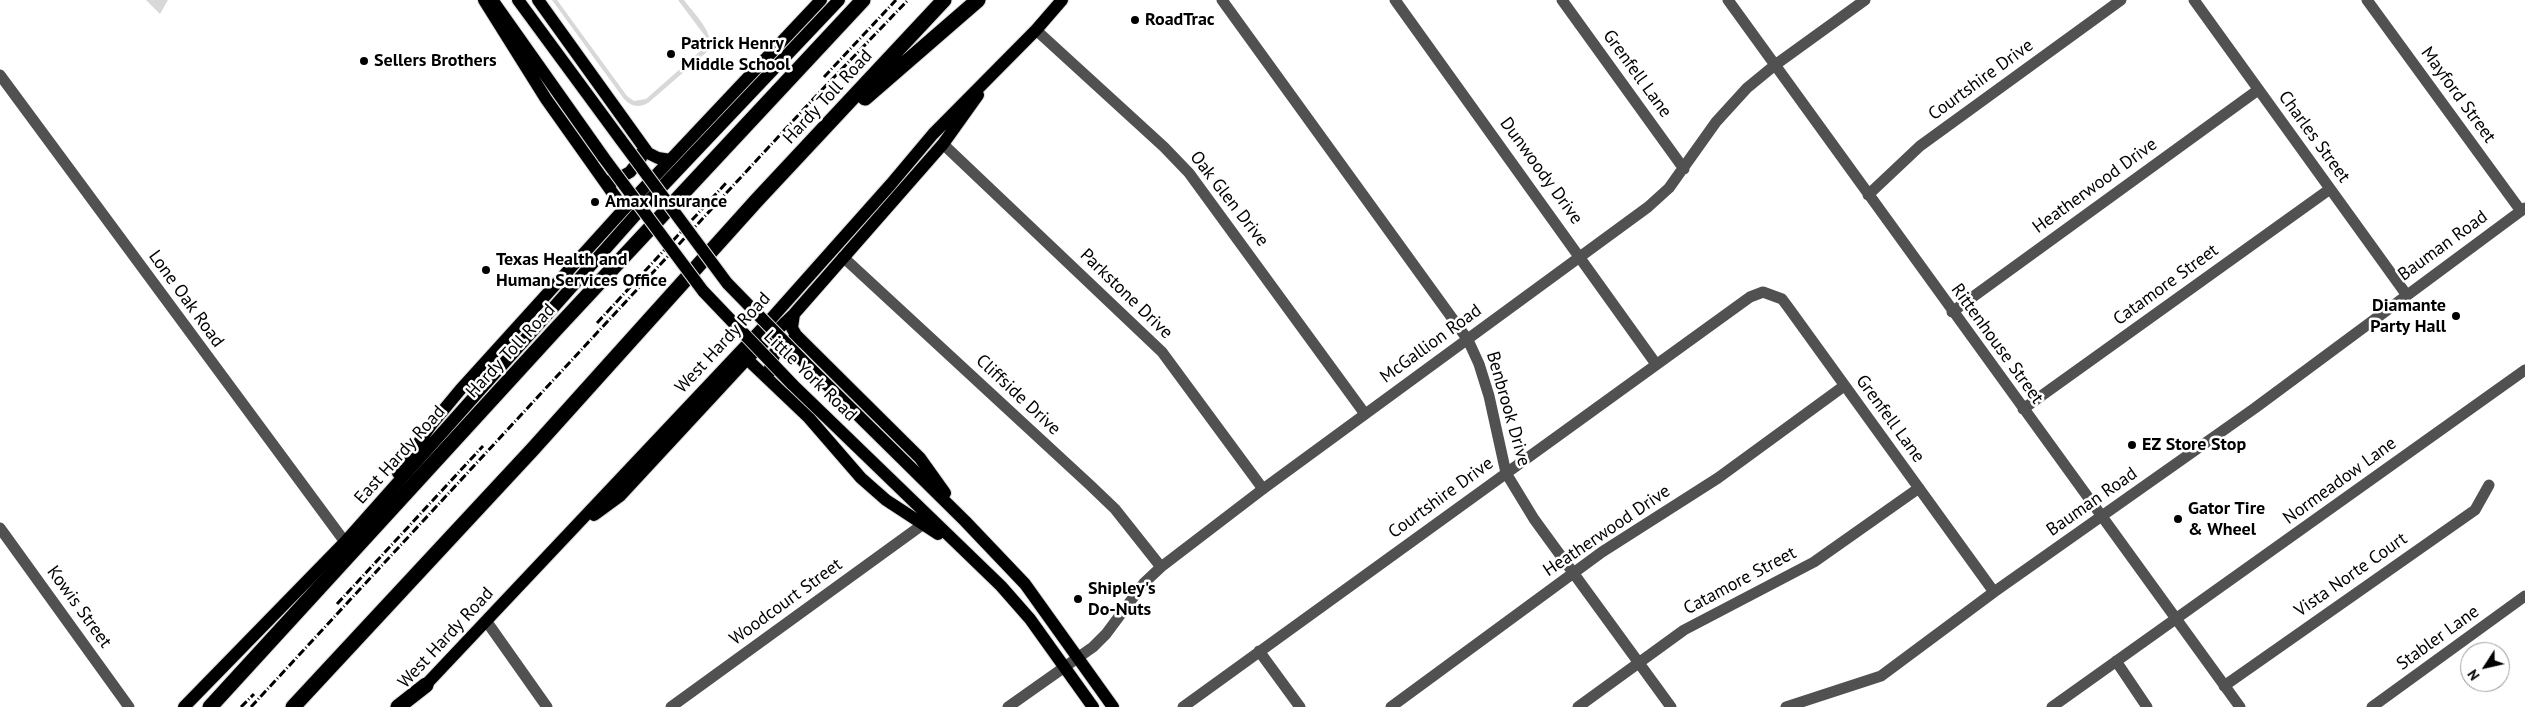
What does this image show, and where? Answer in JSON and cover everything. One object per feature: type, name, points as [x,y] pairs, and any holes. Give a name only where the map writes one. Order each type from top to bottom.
[{"type":"highway","name":"Hardy Toll Road","points":[[210,707],[551,334],[863,0]]},
{"type":"highway","name":"Hardy Toll Road","points":[[294,707],[532,450],[792,163],[944,0]]},
{"type":"highway","points":[[792,163],[978,0]]},
{"type":"highway","points":[[398,707],[426,685]]},
{"type":"main road","points":[[484,0],[514,50],[624,209]]},
{"type":"main road","name":"Little York Road","points":[[492,0],[641,210],[703,290],[750,342],[792,384],[952,542],[1001,586],[1030,619],[1093,707]]},
{"type":"main road","name":"Little York Road","points":[[518,0],[727,283],[765,324],[966,522],[1025,584],[1113,707]]},
{"type":"main road","points":[[538,0],[648,153],[658,158],[670,160]]},
{"type":"main road","points":[[345,542],[431,425],[624,209],[821,0]]},
{"type":"main road","name":"East Hardy Road","points":[[184,707],[345,542],[659,190],[838,0]]},
{"type":"main road","name":"West Hardy Road","points":[[406,707],[750,342],[932,134],[1036,30],[1062,0]]},
{"type":"main road","points":[[567,534],[620,496],[747,359],[794,314],[843,257],[895,202],[944,144],[994,73]]},
{"type":"main road","points":[[602,178],[612,182],[630,172],[641,158],[640,141]]},
{"type":"main road","points":[[794,314],[792,328],[804,344],[920,458],[966,522]]},
{"type":"main road","points":[[777,387],[770,368],[775,352],[791,341],[804,344]]},
{"type":"main road","points":[[747,359],[816,425],[861,478],[886,500],[952,542]]},
{"type":"street","name":"Benbrook Drive","points":[[1222,0],[1468,340],[1479,364],[1489,396],[1506,473],[1534,519],[1671,707]]},
{"type":"street","name":"Dunwoody Drive","points":[[1395,0],[1656,364]]},
{"type":"street","name":"Grenfell Lane","points":[[1562,0],[1684,169]]},
{"type":"street","name":"Rittenhouse Street","points":[[1728,0],[1952,312],[2240,707]]},
{"type":"street","name":"McGallion Road","points":[[1008,707],[1079,658],[1106,634],[1144,583],[1161,567],[1263,488],[1648,207],[1684,169],[1732,103],[1775,65],[1865,0]]},
{"type":"street","name":"Courtshire Drive","points":[[1868,195],[1920,146],[2121,0]]},
{"type":"street","name":"Charles Street","points":[[2194,0],[2406,294]]},
{"type":"street","name":"Mayford Street","points":[[2367,0],[2523,210]]},
{"type":"street","name":"Oak Glen Drive","points":[[1036,30],[1164,147],[1189,173],[1365,414]]},
{"type":"street","name":"Lone Oak Road","points":[[0,75],[345,542]]},
{"type":"street","name":"Heatherwood Drive","points":[[1952,312],[2258,90]]},
{"type":"street","name":"Parkstone Drive","points":[[944,144],[1162,352],[1263,488]]},
{"type":"street","name":"Catamore Street","points":[[2023,409],[2330,190]]},
{"type":"street","name":"Bauman Road","points":[[1786,707],[1824,702],[1881,676],[1994,592],[2255,408],[2406,294],[2523,210]]},
{"type":"street","name":"Cliffside Drive","points":[[843,257],[1091,486],[1115,510],[1161,567]]},
{"type":"street","name":"Grenfell Lane","points":[[1744,301],[1763,292],[1782,299],[1994,592]]},
{"type":"street","name":"Courtshire Drive","points":[[1183,707],[1744,301]]},
{"type":"street","name":"Normeadow Lane","points":[[2052,707],[2525,370]]},
{"type":"street","name":"Heatherwood Drive","points":[[1391,707],[1632,532],[1718,478],[1844,386]]},
{"type":"street","name":"Vista Norte Court","points":[[2224,686],[2474,510],[2489,485]]},
{"type":"street","name":"Catamore Street","points":[[1578,707],[1638,663],[1704,619],[1814,562],[1919,488]]},
{"type":"street","name":"Woodcourt Street","points":[[671,707],[922,524]]},
{"type":"street","name":"Kowis Street","points":[[0,528],[129,707]]},
{"type":"street","name":"Stabler Lane","points":[[2372,707],[2525,596]]},
{"type":"street","points":[[486,622],[547,707]]},
{"type":"street","points":[[1259,651],[1300,707]]},
{"type":"street","points":[[2116,661],[2147,707]]},
{"type":"shaded area","points":[[146,0],[168,0],[160,14]]},
{"type":"shaded area","points":[[552,0],[557,0],[627,96],[634,101],[646,99],[706,46],[705,36],[678,0],[684,0],[703,24],[709,38],[708,51],[648,103],[641,106],[632,105],[624,99]]},
{"type":"railway","points":[[824,77],[896,0]]},
{"type":"railway","points":[[251,707],[816,96],[908,0]]},
{"type":"railway","points":[[597,323],[727,182]]},
{"type":"railway","points":[[337,604],[483,446]]},
{"type":"railway","points":[[241,707],[254,694]]},
{"type":"place","name":"RoadTrac","points":[[1135,20]]},
{"type":"place","name":"Patrick Henry Middle School","points":[[671,54]]},
{"type":"place","name":"Sellers Brothers","points":[[364,61]]},
{"type":"place","name":"Amax Insurance","points":[[595,202]]},
{"type":"place","name":"Texas Health and Human Services Office","points":[[486,270]]},
{"type":"place","name":"Diamante Party Hall","points":[[2456,316]]},
{"type":"place","name":"EZ Store Stop","points":[[2132,445]]},
{"type":"place","name":"Gator Tire & Wheel","points":[[2178,519]]},
{"type":"place","name":"Shipley's Do-Nuts","points":[[1078,599]]}]
